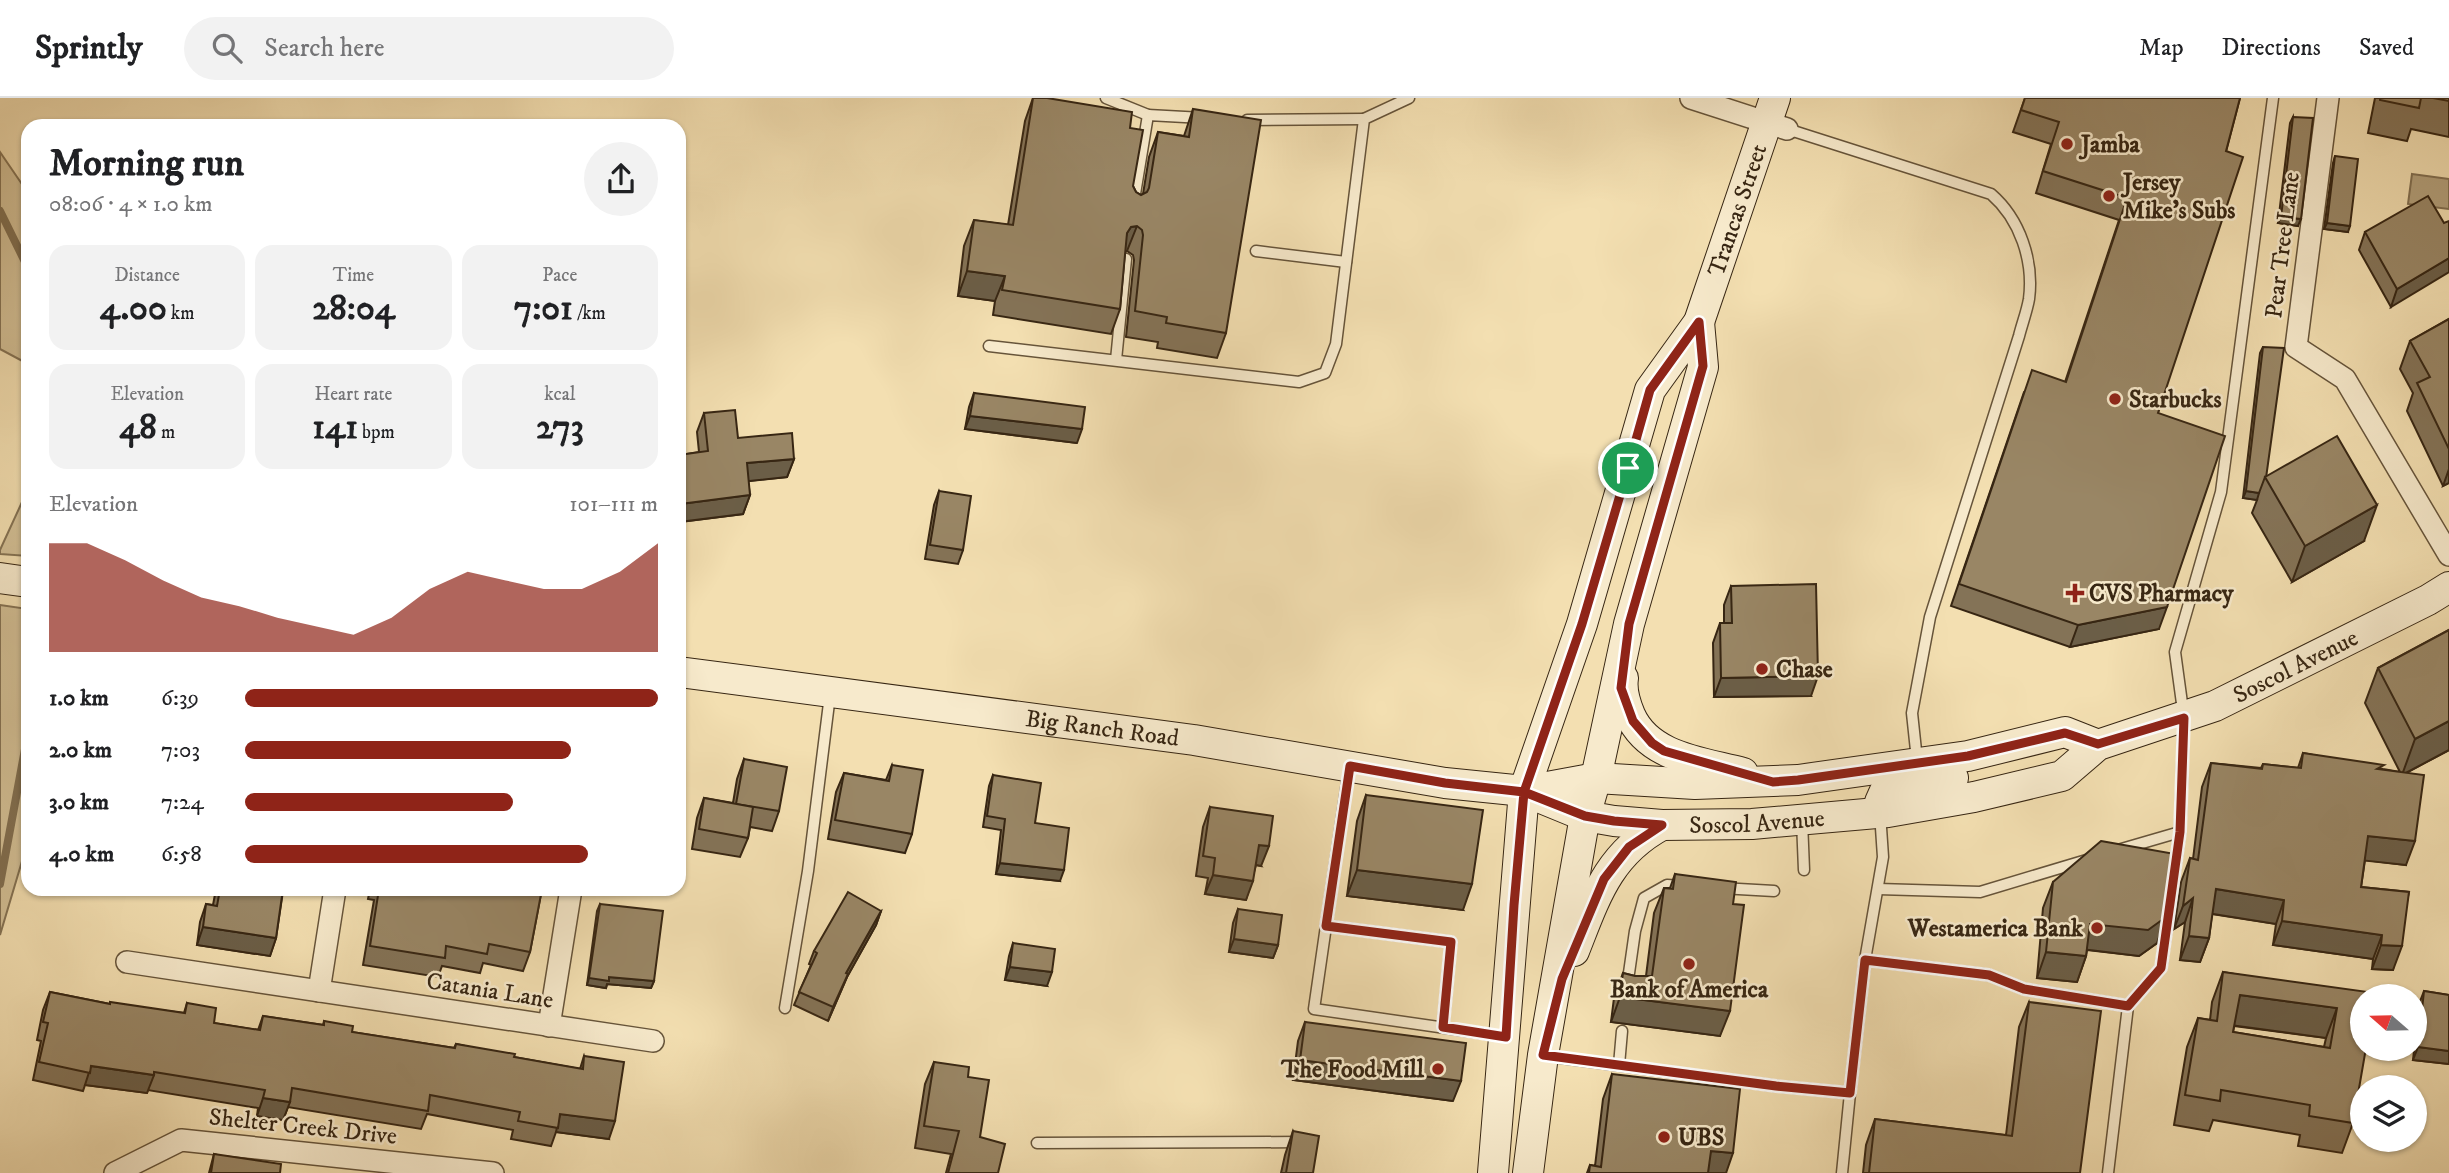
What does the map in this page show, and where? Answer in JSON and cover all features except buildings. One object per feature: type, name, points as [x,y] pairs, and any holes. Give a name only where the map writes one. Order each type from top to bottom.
[{"type":"main road","name":"Trancas Street","points":[[1493,1173],[1524,792],[1582,624],[1650,390],[1699,322],[1776,117]]},
{"type":"main road","name":"Trancas Street","points":[[1528,1173],[1543,1055],[1585,816],[1596,778],[1629,624],[1703,366],[1699,322]]},
{"type":"main road","points":[[0,578],[21,581]]},
{"type":"main road","name":"Soscol Avenue","points":[[1524,792],[1585,816],[1662,825],[1802,821],[1880,813],[1974,797],[2062,776],[2098,744],[2184,718],[2252,688],[2449,587]]},
{"type":"main road","points":[[1629,624],[1621,688],[1629,713],[1641,733],[1664,751],[1773,782]]},
{"type":"main road","name":"Big Ranch Road","points":[[686,673],[1194,740],[1445,783],[1524,792]]},
{"type":"main road","name":"Soscol Avenue","points":[[1524,792],[1596,778],[1664,783],[1773,782],[1918,764],[2028,743],[2065,733],[2098,744]]},
{"type":"main road","points":[[1880,813],[1880,802],[1884,793],[2005,768],[2023,755],[2028,743]]},
{"type":"main road","points":[[1543,1055],[1562,979],[1604,879],[1629,847],[1662,825]]},
{"type":"street","points":[[1691,98],[1776,117]]},
{"type":"street","name":"Pear Tree Lane","points":[[2328,98],[2296,347],[2345,379],[2449,555]]},
{"type":"street","points":[[319,990],[334,896]]},
{"type":"street","points":[[550,1026],[569,896]]},
{"type":"street","name":"Catania Lane","points":[[127,962],[653,1041]]},
{"type":"street","name":"Shelter Creek Drive","points":[[115,1173],[181,1139],[329,1160],[493,1173]]},
{"type":"lane","points":[[1106,98],[1148,115],[1215,118]]},
{"type":"lane","points":[[1229,119],[1364,119],[1409,98]]},
{"type":"lane","points":[[2108,1173],[2128,1006],[2161,968],[2180,832],[2184,718],[2175,652],[2221,492],[2273,98]]},
{"type":"lane","points":[[1132,212],[1148,115]]},
{"type":"lane","points":[[1776,117],[1991,194],[2004,205],[2017,227],[2030,264],[2029,298],[2020,336],[1930,617],[1912,713],[1918,764]]},
{"type":"lane","points":[[989,346],[1299,382],[1325,373],[1336,344],[1364,119]]},
{"type":"lane","points":[[1256,251],[1346,262]]},
{"type":"lane","points":[[1116,360],[1126,259]]},
{"type":"lane","points":[[785,1008],[808,871],[830,692]]},
{"type":"lane","points":[[1350,766],[1314,1009],[1506,1037]]},
{"type":"lane","points":[[1842,1173],[1865,960],[1883,857],[1880,813]]},
{"type":"lane","points":[[1802,821],[1804,870]]},
{"type":"lane","points":[[1878,888],[1980,892],[2180,832]]},
{"type":"lane","points":[[1626,994],[1634,931],[1644,898],[1667,885],[1694,886]]},
{"type":"lane","points":[[1707,887],[1774,891]]},
{"type":"lane","points":[[1326,926],[1451,942],[1443,1027]]},
{"type":"lane","points":[[1865,960],[1989,975],[2024,989],[2128,1006]]},
{"type":"lane","points":[[1619,1065],[1622,1031]]},
{"type":"lane","points":[[1543,1055],[1776,1086],[1850,1093]]},
{"type":"lane","points":[[1037,1143],[1310,1142]]},
{"type":"shaded area","points":[[0,152],[21,183],[21,360],[0,349]]},
{"type":"shaded area","points":[[2412,174],[2449,179],[2449,209],[2408,204]]},
{"type":"shaded area","points":[[21,504],[21,556],[0,554]]},
{"type":"shaded area","points":[[0,605],[21,608],[21,864],[0,935]]},
{"type":"waterway","points":[[0,211],[21,254]]},
{"type":"waterway","points":[[0,884],[21,771]]},
{"type":"place","name":"Jamba","points":[[2067,144]]},
{"type":"place","name":"Jersey Mike's Subs","points":[[2109,196]]},
{"type":"place","name":"Starbucks","points":[[2115,399]]},
{"type":"place","name":"CVS Pharmacy","points":[[2075,593]]},
{"type":"place","name":"Chase","points":[[1762,669]]},
{"type":"place","name":"Westamerica Bank","points":[[2097,928]]},
{"type":"place","name":"Bank of America","points":[[1689,964]]},
{"type":"place","name":"The Food Mill","points":[[1438,1069]]},
{"type":"place","name":"UBS","points":[[1664,1137]]},
{"type":"route","points":[[1628,468],[1582,624],[1524,792],[1445,783],[1350,766],[1326,926],[1451,942],[1443,1027],[1506,1037],[1524,792],[1585,816],[1662,825],[1629,847],[1604,879],[1562,979],[1543,1055],[1776,1086],[1850,1093],[1865,960],[1989,975],[2024,989],[2128,1006],[2161,968],[2180,832],[2184,718],[2098,744],[2065,733],[1968,756],[1853,774],[1773,782],[1664,751],[1641,733],[1633,721],[1621,688],[1629,624],[1703,366],[1699,322],[1650,390],[1628,468]]}]
